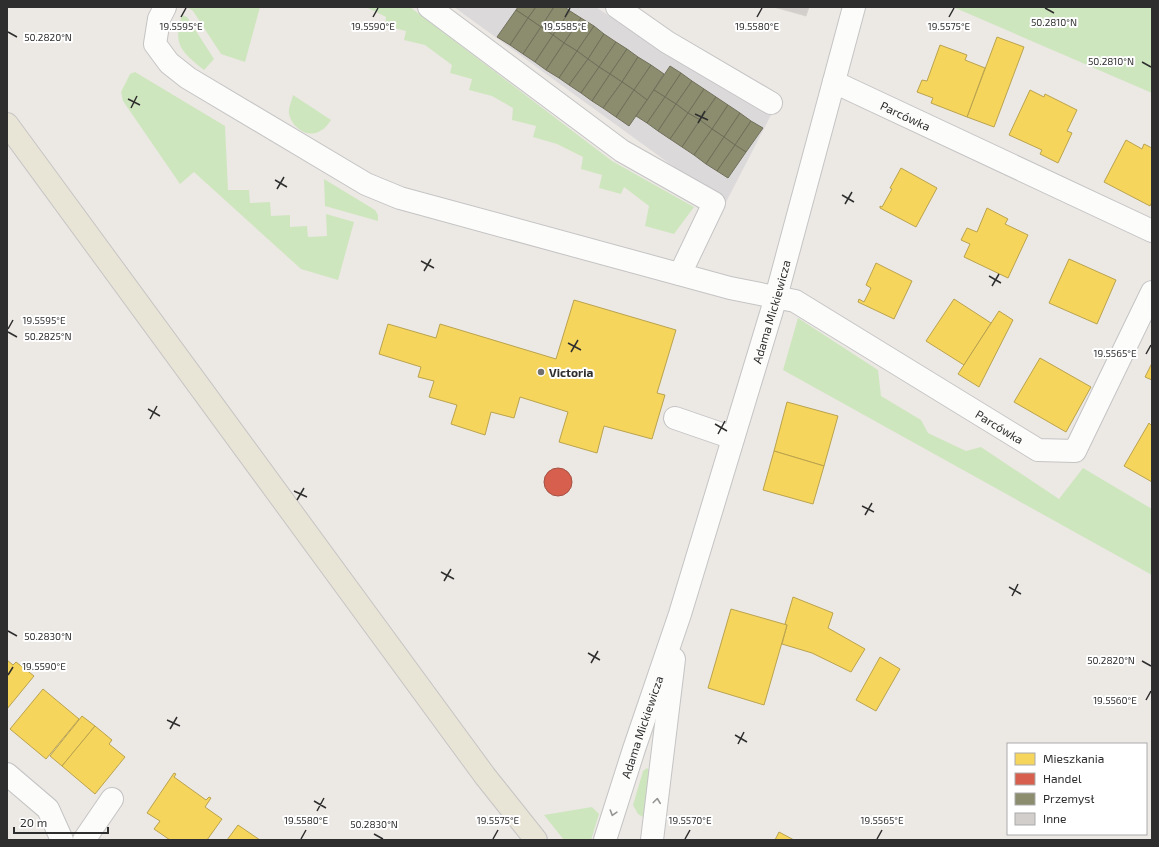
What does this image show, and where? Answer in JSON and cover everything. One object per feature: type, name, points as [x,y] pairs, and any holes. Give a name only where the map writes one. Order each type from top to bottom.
[{"type":"main road","points":[[7,124],[485,776],[536,840]]},
{"type":"street","points":[[165,7],[160,19],[155,44],[169,63],[188,78],[366,184],[400,198],[730,288],[776,297]]},
{"type":"street","points":[[429,7],[622,151],[714,204],[680,274]]},
{"type":"street","points":[[617,7],[667,42],[771,103]]},
{"type":"street","name":"Adama Mickiewicza","points":[[605,840],[680,614],[776,297],[854,7]]},
{"type":"street","name":"Parcówka","points":[[834,82],[1152,231]]},
{"type":"street","name":"Parcówka","points":[[776,297],[795,300],[1038,450],[1075,451],[1152,292]]},
{"type":"street","points":[[675,418],[733,438]]},
{"type":"street","name":"Adama Mickiewicza","points":[[652,840],[680,614]]},
{"type":"street","points":[[7,774],[48,809],[62,840]]},
{"type":"street","points":[[84,840],[112,798]]},
{"type":"shaded area","points":[[454,7],[596,7],[621,24],[771,115],[725,204]]},
{"type":"green space","points":[[187,7],[260,7],[245,62],[221,54],[193,11]]},
{"type":"green space","points":[[366,7],[410,7],[612,161],[694,207],[674,234],[645,226],[649,206],[624,187],[621,194],[599,188],[602,175],[581,169],[583,157],[557,144],[533,137],[536,126],[512,120],[513,108],[492,96],[469,90],[472,79],[450,73],[452,65],[425,45],[404,40],[406,31],[385,26],[386,17]]},
{"type":"green space","points":[[953,7],[1152,7],[1152,93]]},
{"type":"green space","points":[[182,15],[187,17],[214,59],[204,70],[185,53],[181,47],[178,34]]},
{"type":"green space","points":[[135,72],[225,126],[228,190],[249,190],[250,203],[270,202],[271,216],[290,215],[290,227],[307,226],[308,237],[327,236],[326,214],[354,222],[338,280],[301,269],[194,172],[180,184],[123,101],[121,92],[130,74]]},
{"type":"green space","points":[[293,95],[331,120],[325,128],[310,134],[305,133],[293,123],[289,112]]},
{"type":"green space","points":[[324,179],[375,210],[378,215],[378,221],[325,206]]},
{"type":"green space","points":[[798,318],[878,370],[881,396],[921,420],[928,433],[966,451],[981,447],[1059,499],[1083,468],[1152,509],[1152,575],[783,370]]},
{"type":"green space","points":[[647,768],[653,774],[646,819],[638,814],[633,805],[643,771]]},
{"type":"green space","points":[[592,807],[599,814],[591,840],[564,840],[544,815]]},
{"type":"building: Mieszkania","points":[[997,37],[1024,47],[994,127],[967,117]]},
{"type":"building: Mieszkania","points":[[940,45],[967,55],[965,60],[985,68],[967,117],[931,103],[933,98],[917,92],[922,80],[927,81]]},
{"type":"building: Mieszkania","points":[[1030,90],[1044,97],[1045,94],[1077,110],[1067,131],[1072,133],[1058,163],[1040,154],[1042,150],[1009,135]]},
{"type":"building: Mieszkania","points":[[1126,140],[1142,149],[1144,144],[1152,148],[1152,202],[1150,206],[1104,182]]},
{"type":"building: Mieszkania","points":[[901,168],[937,188],[916,227],[880,208],[892,189],[890,188]]},
{"type":"building: Mieszkania","points":[[987,208],[1008,219],[1005,224],[1028,235],[1008,278],[964,257],[970,244],[961,240],[967,228],[977,232]]},
{"type":"building: Mieszkania","points":[[1069,259],[1116,280],[1097,324],[1049,303]]},
{"type":"building: Mieszkania","points":[[876,263],[912,281],[894,319],[858,302],[859,299],[864,302],[871,288],[866,285]]},
{"type":"building: Mieszkania","points":[[954,299],[991,323],[964,365],[926,341]]},
{"type":"building: Mieszkania","name":"Victoria","points":[[574,300],[676,330],[657,393],[665,395],[652,439],[604,426],[597,453],[559,442],[568,412],[520,397],[514,418],[491,412],[485,435],[451,424],[457,405],[429,397],[434,381],[418,377],[421,367],[379,354],[388,324],[436,338],[440,324],[556,359]]},
{"type":"building: Mieszkania","points":[[999,311],[1013,320],[979,387],[958,374]]},
{"type":"building: Mieszkania","points":[[1040,358],[1091,387],[1066,432],[1014,402]]},
{"type":"building: Mieszkania","points":[[1152,363],[1152,380],[1145,377]]},
{"type":"building: Mieszkania","points":[[787,402],[838,416],[824,466],[774,451]]},
{"type":"building: Mieszkania","points":[[1149,423],[1152,426],[1152,482],[1124,466]]},
{"type":"building: Mieszkania","points":[[774,451],[824,466],[813,504],[763,490]]},
{"type":"building: Mieszkania","points":[[793,597],[833,613],[828,628],[865,649],[851,672],[812,653],[782,644],[787,625],[785,624]]},
{"type":"building: Mieszkania","points":[[731,609],[787,625],[764,705],[708,688]]},
{"type":"building: Mieszkania","points":[[880,657],[900,669],[876,711],[856,700]]},
{"type":"building: Mieszkania","points":[[7,660],[13,665],[16,662],[34,676],[7,709]]},
{"type":"building: Mieszkania","points":[[43,689],[79,719],[46,759],[10,729]]},
{"type":"building: Mieszkania","points":[[82,716],[95,726],[62,766],[50,756]]},
{"type":"building: Mieszkania","points":[[95,726],[112,740],[109,744],[125,757],[95,794],[62,766]]},
{"type":"building: Mieszkania","points":[[174,773],[176,774],[174,777],[206,800],[209,797],[211,798],[205,807],[222,819],[207,840],[170,840],[154,829],[160,821],[147,813]]},
{"type":"building: Mieszkania","points":[[238,825],[260,840],[227,840]]},
{"type":"building: Mieszkania","points":[[779,832],[794,840],[775,840]]},
{"type":"building: Handel","points":[[558,468],[568,472],[572,482],[568,492],[558,496],[548,492],[544,482],[548,472]]},
{"type":"building: Przemysł","points":[[518,7],[536,7],[528,18],[516,10]]},
{"type":"building: Przemysł","points":[[536,7],[554,7],[541,27],[528,18]]},
{"type":"building: Przemysł","points":[[554,7],[565,7],[570,11],[553,35],[541,27]]},
{"type":"building: Przemysł","points":[[516,10],[528,18],[510,45],[497,37]]},
{"type":"building: Przemysł","points":[[570,11],[581,18],[564,43],[553,35]]},
{"type":"building: Przemysł","points":[[528,18],[541,27],[523,54],[510,45]]},
{"type":"building: Przemysł","points":[[581,18],[594,26],[577,51],[564,43]]},
{"type":"building: Przemysł","points":[[594,26],[604,34],[588,59],[577,51]]},
{"type":"building: Przemysł","points":[[541,27],[553,35],[535,62],[523,54]]},
{"type":"building: Przemysł","points":[[604,34],[616,42],[599,67],[588,59]]},
{"type":"building: Przemysł","points":[[553,35],[564,43],[546,70],[535,62]]},
{"type":"building: Przemysł","points":[[616,42],[627,49],[610,74],[599,67]]},
{"type":"building: Przemysł","points":[[564,43],[577,51],[559,78],[546,70]]},
{"type":"building: Przemysł","points":[[627,49],[638,57],[622,82],[610,74]]},
{"type":"building: Przemysł","points":[[577,51],[588,59],[569,85],[559,78]]},
{"type":"building: Przemysł","points":[[638,57],[651,65],[634,90],[622,82]]},
{"type":"building: Przemysł","points":[[588,59],[599,67],[581,93],[569,85]]},
{"type":"building: Przemysł","points":[[651,65],[664,74],[647,100],[634,90]]},
{"type":"building: Przemysł","points":[[670,66],[681,73],[665,97],[654,90]]},
{"type":"building: Przemysł","points":[[599,67],[610,74],[592,101],[581,93]]},
{"type":"building: Przemysł","points":[[681,73],[692,81],[676,104],[665,97]]},
{"type":"building: Przemysł","points":[[610,74],[622,82],[603,108],[592,101]]},
{"type":"building: Przemysł","points":[[692,81],[704,89],[688,113],[676,104]]},
{"type":"building: Przemysł","points":[[622,82],[634,90],[616,117],[603,108]]},
{"type":"building: Przemysł","points":[[704,89],[716,97],[700,120],[688,113]]},
{"type":"building: Przemysł","points":[[634,90],[647,100],[629,126],[616,117]]},
{"type":"building: Przemysł","points":[[654,90],[665,97],[647,123],[636,116]]},
{"type":"building: Przemysł","points":[[665,97],[676,104],[658,131],[647,123]]},
{"type":"building: Przemysł","points":[[716,97],[728,105],[712,129],[700,120]]},
{"type":"building: Przemysł","points":[[676,104],[688,113],[670,139],[658,131]]},
{"type":"building: Przemysł","points":[[728,105],[740,113],[724,137],[712,129]]},
{"type":"building: Przemysł","points":[[688,113],[700,120],[682,147],[670,139]]},
{"type":"building: Przemysł","points":[[740,113],[751,121],[735,145],[724,137]]},
{"type":"building: Przemysł","points":[[700,120],[712,129],[694,155],[682,147]]},
{"type":"building: Przemysł","points":[[751,121],[763,128],[746,152],[735,145]]},
{"type":"building: Przemysł","points":[[712,129],[724,137],[706,164],[694,155]]},
{"type":"building: Przemysł","points":[[724,137],[735,145],[717,171],[706,164]]},
{"type":"building: Przemysł","points":[[735,145],[746,152],[728,178],[717,171]]},
{"type":"building: Inne","points":[[774,7],[809,7],[806,16]]},
{"type":"place","name":"Victoria","points":[[541,372]]}]
